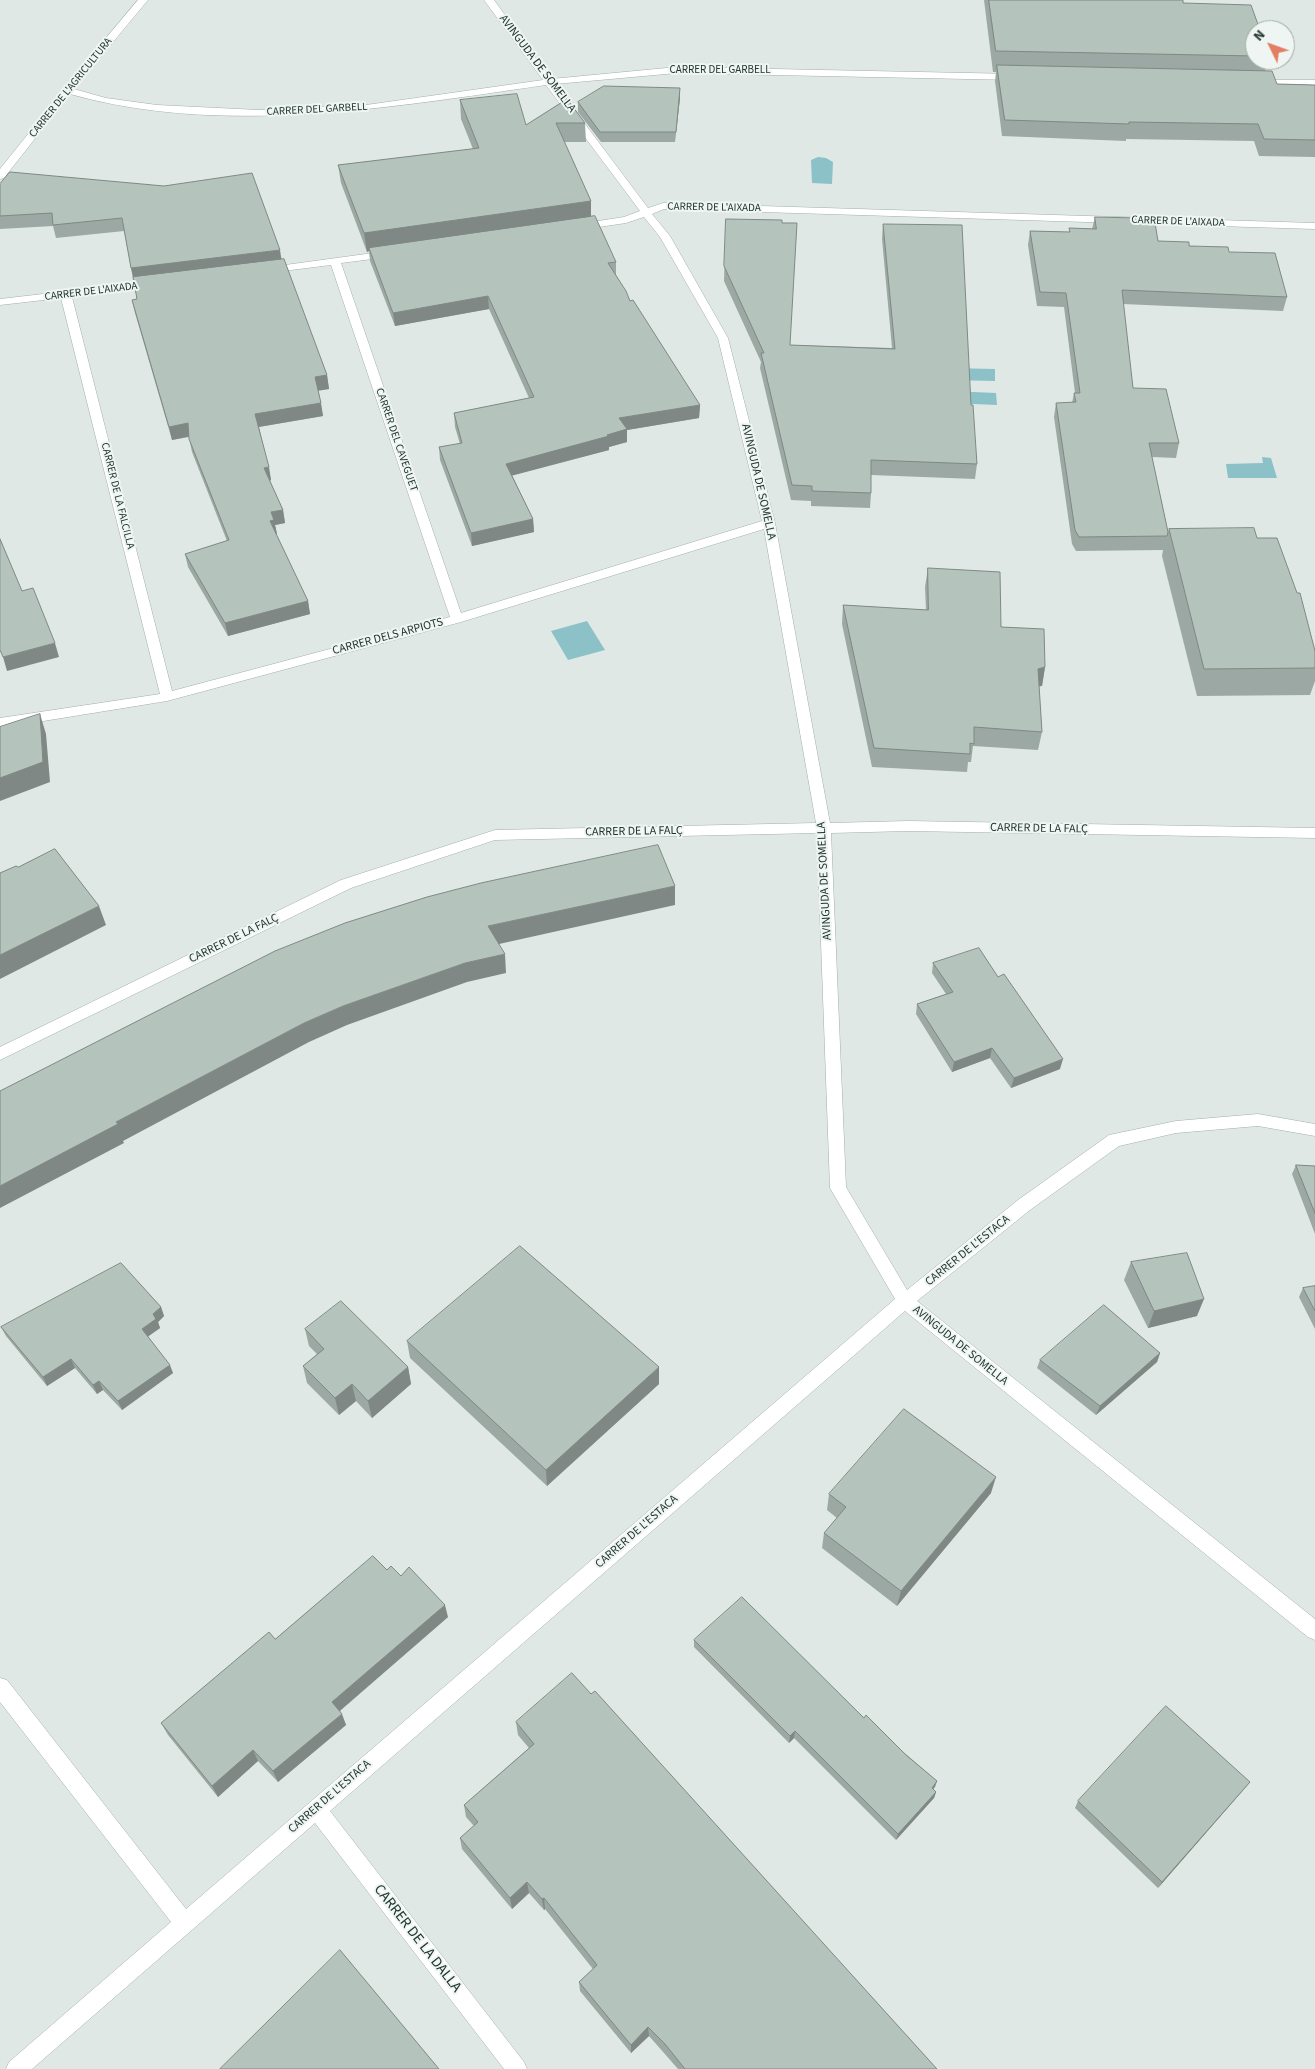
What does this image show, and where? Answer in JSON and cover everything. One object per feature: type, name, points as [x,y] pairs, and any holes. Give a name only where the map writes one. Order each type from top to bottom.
[{"type":"street","name":"CARRER DE L'AGRICULTURA","points":[[0,176],[143,0]]},
{"type":"street","name":"AVINGUDA DE SOMELLA","points":[[489,0],[665,236],[723,338],[769,523],[824,828],[838,1188],[905,1301],[1315,1630]]},
{"type":"street","name":"CARRER DEL GARBELL","points":[[69,90],[105,101],[157,108],[259,113],[366,108],[549,82],[677,70],[1026,77]]},
{"type":"street","points":[[1245,81],[1315,83]]},
{"type":"street","name":"CARRER DE L'AIXADA","points":[[568,228],[626,220],[663,206],[1315,226]]},
{"type":"street","points":[[258,271],[402,252]]},
{"type":"street","name":"CARRER DEL CAVEGUET","points":[[335,261],[457,618]]},
{"type":"street","name":"CARRER DE L'AIXADA","points":[[0,302],[162,283]]},
{"type":"street","name":"CARRER DE LA FALCILLA","points":[[66,295],[167,697]]},
{"type":"street","name":"CARRER DELS ARPIOTS","points":[[0,723],[167,697],[457,618],[769,523]]},
{"type":"street","name":"CARRER DE LA FALÇ","points":[[0,1054],[346,884],[495,834],[908,826],[1315,833]]},
{"type":"street","name":"CARRER DE L'ESTACA","points":[[16,2069],[905,1301],[1024,1205],[1115,1140],[1176,1127],[1258,1120],[1315,1130]]},
{"type":"street","points":[[0,1687],[184,1923]]},
{"type":"street","name":"CARRER DE LA DALLA","points":[[317,1810],[517,2069]]},
{"type":"water","points":[[818,157],[826,158],[833,162],[832,184],[812,183],[811,160]]},
{"type":"water","points":[[949,368],[995,369],[995,381],[949,380]]},
{"type":"water","points":[[950,391],[996,393],[997,405],[950,403]]},
{"type":"water","points":[[1262,457],[1271,458],[1277,478],[1228,478],[1226,464],[1263,463]]},
{"type":"water","points":[[587,621],[605,650],[568,660],[551,631]]},
{"type":"building","points":[[989,0],[1183,0],[1183,3],[1251,5],[1256,20],[1245,20],[1245,56],[996,51]]},
{"type":"building","points":[[997,65],[1272,71],[1277,84],[1315,85],[1315,140],[1264,139],[1258,124],[1129,122],[1129,124],[1005,120]]},
{"type":"building","points":[[604,86],[680,88],[676,132],[600,132],[578,102]]},
{"type":"building","points":[[517,94],[526,125],[567,99],[585,123],[556,123],[591,201],[364,233],[338,165],[479,148],[460,100]]},
{"type":"building","points":[[10,172],[164,186],[252,173],[280,250],[131,268],[122,218],[53,225],[52,213],[0,216],[0,184]]},
{"type":"building","points":[[595,216],[616,262],[608,263],[626,291],[630,301],[633,300],[700,405],[619,418],[627,429],[607,435],[609,436],[506,464],[533,519],[471,533],[439,447],[462,443],[454,413],[534,397],[488,296],[393,313],[369,248]]},
{"type":"building","points":[[1095,217],[1137,218],[1138,222],[1155,223],[1158,241],[1189,242],[1189,246],[1228,247],[1229,252],[1275,253],[1287,297],[1122,290],[1133,388],[1166,389],[1179,443],[1149,443],[1168,532],[1167,536],[1079,537],[1075,530],[1056,403],[1076,402],[1074,393],[1080,393],[1066,293],[1040,292],[1030,231],[1070,232],[1069,228],[1096,229]]},
{"type":"building","points":[[726,219],[782,220],[782,223],[797,223],[790,345],[895,349],[883,224],[962,225],[971,405],[973,405],[977,464],[871,460],[871,493],[812,491],[812,486],[792,485],[761,353],[764,353],[724,266]]},
{"type":"building","points":[[284,259],[327,375],[315,377],[321,403],[255,414],[269,467],[264,468],[283,510],[271,512],[274,520],[270,521],[308,601],[225,623],[185,554],[229,540],[189,439],[188,423],[169,427],[132,300],[137,299],[133,277]]},
{"type":"building","points":[[1254,528],[1257,538],[1277,538],[1297,593],[1300,593],[1315,651],[1315,668],[1204,669],[1169,529]]},
{"type":"building","points":[[0,539],[22,591],[33,588],[55,643],[3,657],[0,650]]},
{"type":"building","points":[[928,568],[1000,572],[1001,627],[1044,629],[1045,667],[1038,669],[1042,732],[974,727],[974,744],[970,743],[970,754],[874,748],[843,605],[928,610]]},
{"type":"building","points":[[40,714],[43,762],[0,778],[0,727]]},
{"type":"building","points":[[658,845],[675,886],[488,926],[505,954],[465,963],[343,1006],[304,1023],[116,1122],[118,1124],[0,1186],[0,1091],[275,951],[345,923],[427,897],[481,883]]},
{"type":"building","points":[[55,849],[99,906],[0,955],[0,873],[16,866],[18,867]]},
{"type":"building","points":[[979,948],[998,977],[1004,974],[1063,1059],[1014,1078],[992,1048],[954,1062],[917,1004],[953,992],[933,963]]},
{"type":"building","points":[[1296,1165],[1315,1166],[1315,1213]]},
{"type":"building","points":[[520,1246],[659,1367],[546,1470],[407,1341]]},
{"type":"building","points":[[1187,1253],[1204,1299],[1154,1311],[1131,1262]]},
{"type":"building","points":[[121,1263],[161,1307],[153,1314],[156,1319],[142,1329],[170,1365],[118,1401],[99,1381],[93,1385],[71,1359],[43,1377],[1,1327]]},
{"type":"building","points":[[1315,1286],[1315,1311],[1303,1288]]},
{"type":"building","points":[[341,1301],[408,1367],[368,1401],[352,1384],[335,1398],[303,1366],[324,1349],[305,1329]]},
{"type":"building","points":[[1104,1305],[1160,1353],[1100,1406],[1040,1360]]},
{"type":"building","points":[[904,1409],[996,1477],[901,1591],[824,1533],[846,1507],[829,1494]]},
{"type":"building","points":[[373,1556],[387,1570],[391,1566],[401,1576],[409,1567],[445,1605],[332,1702],[342,1714],[273,1771],[253,1750],[212,1786],[161,1723],[269,1632],[275,1639]]},
{"type":"building","points":[[742,1597],[864,1718],[866,1715],[906,1755],[937,1781],[932,1788],[936,1792],[898,1834],[795,1731],[790,1736],[694,1640]]},
{"type":"building","points":[[572,1673],[591,1694],[595,1691],[937,2069],[685,2069],[665,2044],[648,2027],[631,2045],[579,1982],[597,1965],[544,1898],[542,1899],[527,1882],[510,1898],[460,1838],[478,1822],[464,1805],[534,1744],[516,1722]]},
{"type":"building","points":[[1166,1706],[1250,1782],[1162,1882],[1078,1801]]},
{"type":"building","points":[[340,1950],[439,2069],[220,2069]]}]
